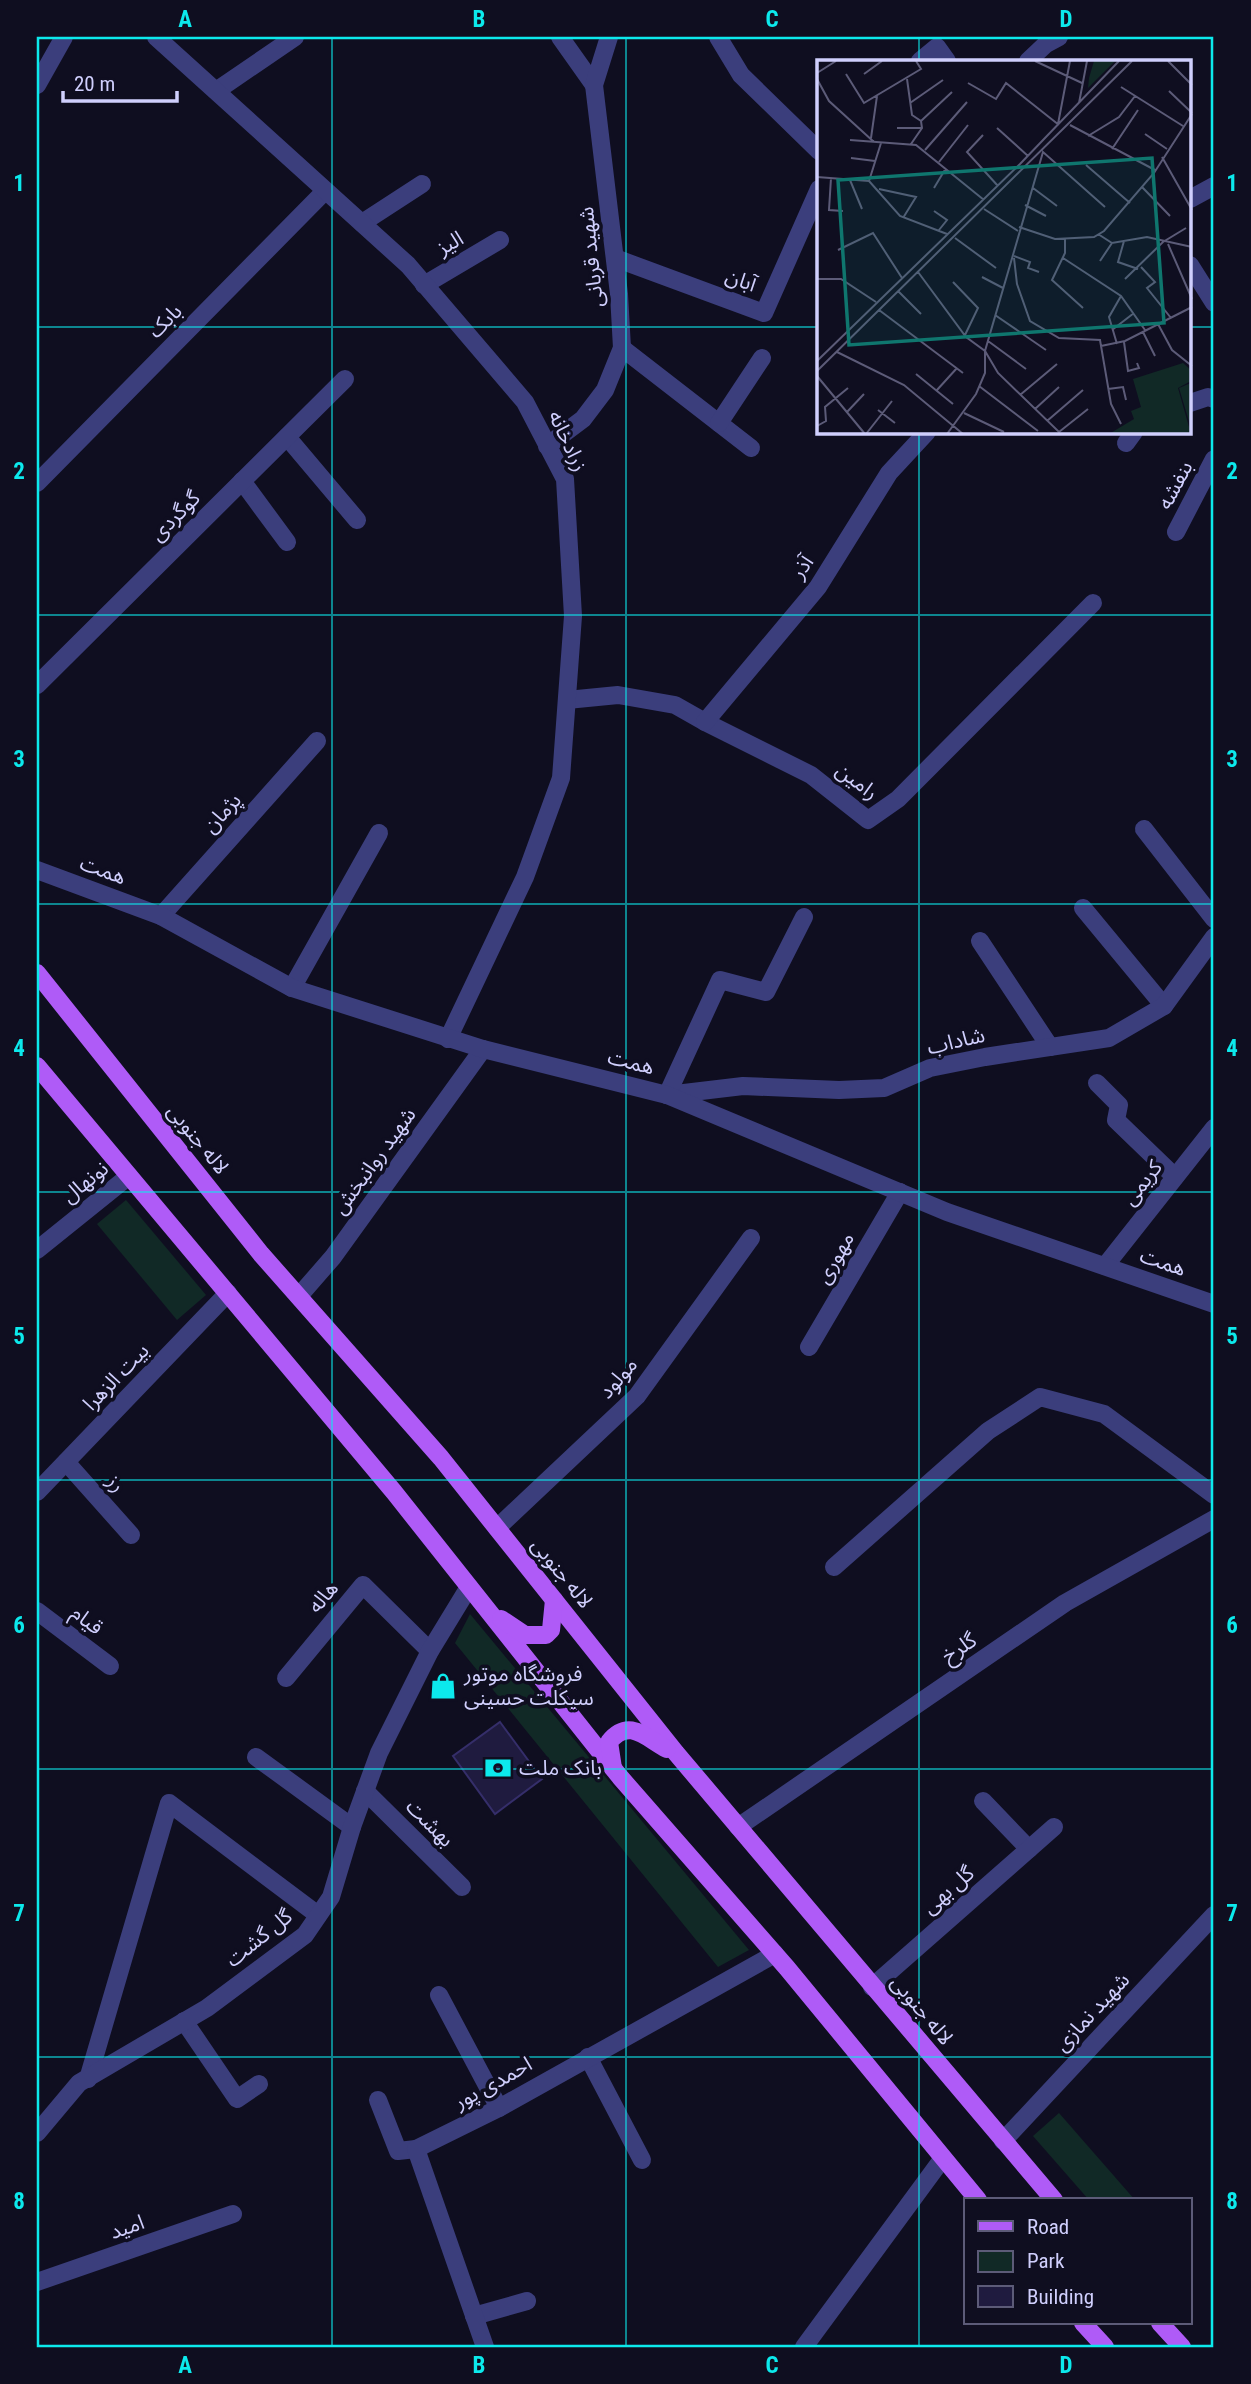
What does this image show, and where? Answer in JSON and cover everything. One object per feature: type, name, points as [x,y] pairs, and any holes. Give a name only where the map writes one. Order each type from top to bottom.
[{"type":"main road","name":"لاله جنوبی","points":[[37,973],[261,1254],[441,1458],[677,1754],[1052,2198]]},
{"type":"main road","points":[[37,1066],[394,1492],[613,1769],[775,1954],[976,2198]]},
{"type":"main road","points":[[475,1594],[511,1627],[525,1635],[536,1636],[546,1635],[551,1630],[554,1600]]},
{"type":"main road","points":[[613,1769],[609,1742],[616,1733],[623,1730],[639,1732],[677,1754]]},
{"type":"main road","points":[[1084,2324],[1105,2347]]},
{"type":"main road","points":[[1161,2324],[1182,2347]]},
{"type":"street","points":[[37,85],[64,37]]},
{"type":"street","name":"زرادخانه","points":[[156,37],[408,265],[525,402],[565,479],[573,616],[561,778],[525,877],[448,1039]]},
{"type":"street","points":[[216,91],[295,37]]},
{"type":"street","points":[[560,37],[594,85]]},
{"type":"street","name":"شهید قربانی","points":[[547,446],[583,419],[605,390],[622,348],[615,258],[594,85],[609,37]]},
{"type":"street","points":[[718,37],[741,75],[817,146]]},
{"type":"street","points":[[1029,60],[1046,44],[1059,37]]},
{"type":"street","points":[[921,60],[937,47],[946,60]]},
{"type":"street","points":[[362,223],[422,184]]},
{"type":"street","points":[[1192,198],[1214,186]]},
{"type":"street","name":"بابک","points":[[37,483],[326,191]]},
{"type":"street","name":"آبان","points":[[615,258],[764,313],[817,194]]},
{"type":"street","name":"الیز","points":[[424,285],[499,240]]},
{"type":"street","points":[[1192,268],[1214,303]]},
{"type":"street","points":[[622,348],[751,448]]},
{"type":"street","points":[[719,423],[762,358]]},
{"type":"street","name":"گوگردی","points":[[37,685],[345,379]]},
{"type":"street","points":[[1192,402],[1208,397],[1214,399]]},
{"type":"street","name":"آذر","points":[[705,722],[818,587],[889,473],[925,434]]},
{"type":"street","points":[[287,437],[357,520]]},
{"type":"street","name":"بنفشه","points":[[1176,532],[1214,459]]},
{"type":"street","points":[[242,481],[287,542]]},
{"type":"street","name":"رامین","points":[[567,700],[618,695],[675,705],[811,775],[868,820],[898,799],[1093,603]]},
{"type":"street","name":"پژمان","points":[[161,916],[317,740]]},
{"type":"street","points":[[1143,829],[1214,919]]},
{"type":"street","points":[[292,988],[379,833]]},
{"type":"street","name":"همت","points":[[37,870],[161,916],[292,988],[483,1049],[667,1095],[947,1212],[1214,1304]]},
{"type":"street","points":[[1083,908],[1164,1006]]},
{"type":"street","points":[[667,1095],[720,980],[766,992],[804,917]]},
{"type":"street","name":"شاداب","points":[[667,1095],[743,1086],[839,1090],[884,1088],[930,1068],[1109,1038],[1164,1006],[1214,937]]},
{"type":"street","points":[[980,941],[1049,1047]]},
{"type":"street","name":"شهید روانبخش","points":[[299,1296],[333,1257],[483,1049]]},
{"type":"street","points":[[1097,1083],[1119,1105],[1116,1120],[1175,1177]]},
{"type":"street","name":"کریمی","points":[[1105,1266],[1214,1128]]},
{"type":"street","name":"نونهال","points":[[37,1250],[129,1176]]},
{"type":"street","name":"مهوری","points":[[809,1347],[900,1192]]},
{"type":"street","name":"مولود","points":[[497,1528],[637,1396],[751,1238]]},
{"type":"street","name":"بیت الزهرا","points":[[37,1492],[228,1293]]},
{"type":"street","points":[[834,1567],[988,1431],[1040,1396],[1104,1414],[1214,1495]]},
{"type":"street","name":"رز","points":[[66,1462],[131,1535]]},
{"type":"street","name":"گلرخ","points":[[738,1827],[1065,1603],[1214,1519]]},
{"type":"street","name":"هاله","points":[[286,1678],[363,1585],[430,1650]]},
{"type":"street","name":"گل گشت","points":[[37,2133],[79,2083],[207,2008],[305,1935],[331,1897],[352,1827],[379,1754],[430,1650],[475,1594]]},
{"type":"street","name":"قیام","points":[[37,1611],[110,1666]]},
{"type":"street","points":[[256,1757],[352,1827]]},
{"type":"street","name":"بهشت","points":[[365,1791],[462,1887]]},
{"type":"street","points":[[983,1801],[1029,1849]]},
{"type":"street","points":[[88,2079],[169,1803],[318,1915]]},
{"type":"street","name":"گل بهی","points":[[872,1987],[1054,1827]]},
{"type":"street","name":"شهید نمازی","points":[[1003,2141],[1214,1915]]},
{"type":"street","name":"احمدی پور","points":[[416,2149],[499,2108],[775,1954]]},
{"type":"street","points":[[439,1995],[499,2108]]},
{"type":"street","points":[[184,2021],[237,2099],[258,2084]]},
{"type":"street","points":[[588,2057],[642,2160]]},
{"type":"street","points":[[378,2100],[398,2151],[416,2149],[485,2347]]},
{"type":"street","points":[[804,2347],[943,2158]]},
{"type":"street","name":"امید","points":[[37,2282],[233,2214]]},
{"type":"street","points":[[474,2315],[527,2301]]},
{"type":"green space","points":[[126,1200],[206,1295],[177,1320],[97,1224]]},
{"type":"green space","points":[[470,1614],[749,1950],[718,1967],[455,1643]]},
{"type":"green space","points":[[1059,2113],[1133,2198],[1087,2198],[1033,2136]]},
{"type":"building","name":"بانک ملت","points":[[500,1722],[542,1779],[495,1814],[453,1756]]},
{"type":"place","name":"فروشگاه موتور سیکلت حسینی","points":[[443,1686]]},
{"type":"place","name":"بانک ملت","points":[[498,1768]]}]
